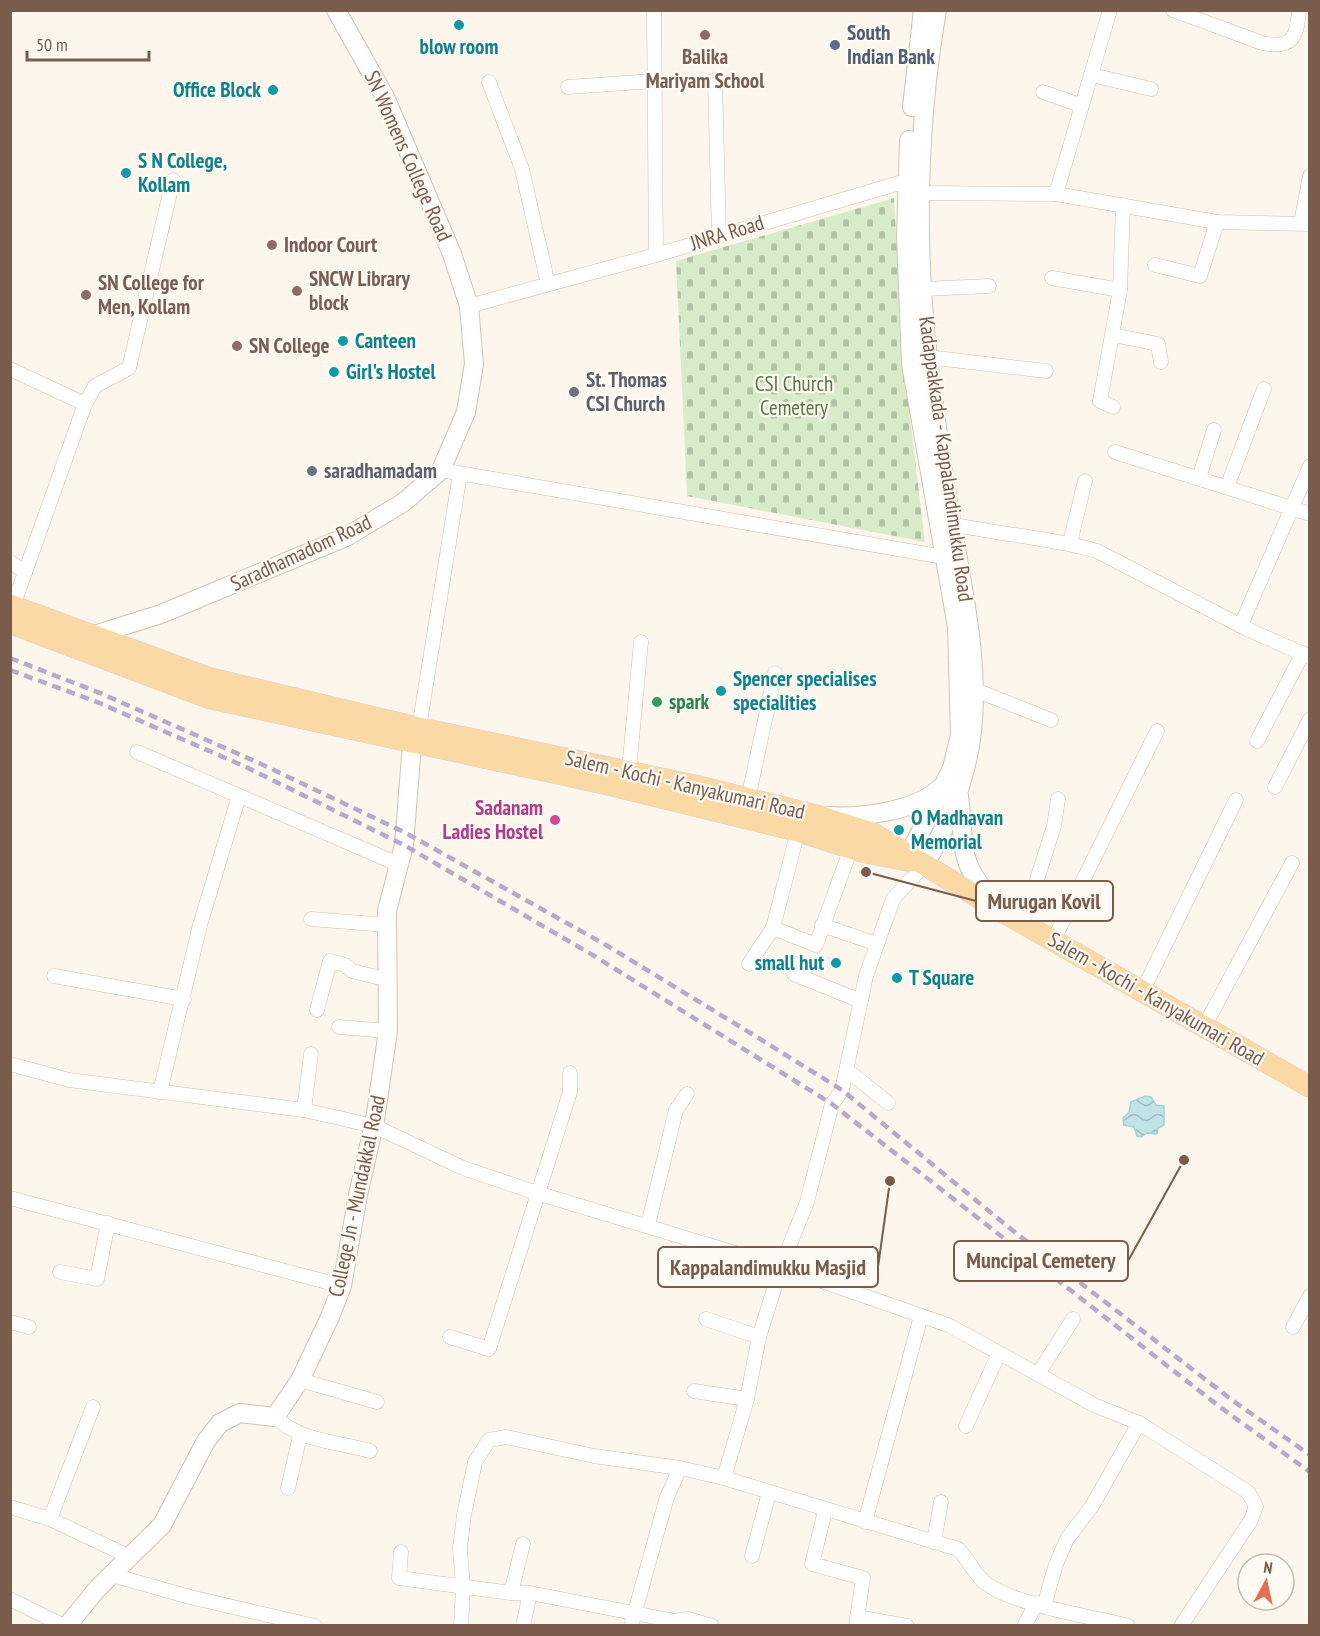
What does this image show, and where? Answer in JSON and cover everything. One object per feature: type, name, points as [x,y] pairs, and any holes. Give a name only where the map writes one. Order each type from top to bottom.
[{"type":"main road","name":"SN Womens College Road","points":[[336,10],[386,97],[452,254],[469,306]]},
{"type":"main road","name":"Kadappakkada - Kappalandimukku Road","points":[[923,10],[916,54],[912,187],[911,364],[957,627],[960,735],[952,768],[950,789]]},
{"type":"main road","name":"Kadappakkada - Kappalandimukku Road","points":[[937,10],[912,187],[924,289],[928,357],[952,524],[967,604],[973,689],[970,745],[950,789]]},
{"type":"main road","name":"Saradhamadom Road","points":[[89,645],[346,537],[404,502],[441,470],[466,412],[474,364],[469,306]]},
{"type":"main road","name":"Salem - Kochi - Kanyakumari Road","points":[[11,612],[89,645],[416,736],[629,770],[818,816],[872,833],[1023,924],[1143,990],[1310,1087]]},
{"type":"main road","name":"College Jn - Mundakkal Road","points":[[275,1417],[300,1380],[342,1286],[358,1195],[374,1126],[388,1031],[387,911],[406,823],[416,736]]},
{"type":"main road","points":[[416,736],[798,831],[850,848],[917,860],[950,789]]},
{"type":"main road","points":[[818,816],[846,817],[914,805],[950,789]]},
{"type":"main road","points":[[950,789],[965,860],[972,876],[1003,912]]},
{"type":"main road","points":[[66,1626],[97,1589],[162,1525],[206,1441],[220,1423],[240,1413],[275,1417]]},
{"type":"street","points":[[654,10],[656,255]]},
{"type":"street","points":[[1056,194],[1080,105],[1092,75],[1110,10]]},
{"type":"street","points":[[1173,10],[1262,43],[1277,46],[1289,42],[1298,30],[1299,10]]},
{"type":"street","points":[[1092,75],[1150,89]]},
{"type":"street","points":[[715,80],[718,235]]},
{"type":"street","points":[[568,87],[654,81]]},
{"type":"street","points":[[489,82],[522,169],[548,284]]},
{"type":"street","points":[[1043,92],[1080,105]]},
{"type":"street","points":[[1305,224],[1310,176]]},
{"type":"street","points":[[11,612],[85,404],[95,386],[129,368],[173,180]]},
{"type":"street","name":"JNRA Road","points":[[469,306],[656,255],[718,235],[912,187],[1056,194],[1217,222],[1305,224]]},
{"type":"street","points":[[1113,407],[1100,401],[1120,290],[1123,205]]},
{"type":"street","points":[[1155,265],[1200,276],[1217,222]]},
{"type":"street","points":[[1052,278],[1120,290]]},
{"type":"street","points":[[924,289],[989,286]]},
{"type":"street","points":[[1113,335],[1158,344],[1161,362]]},
{"type":"street","points":[[928,357],[1046,371]]},
{"type":"street","points":[[10,369],[85,404]]},
{"type":"street","points":[[1227,487],[1264,389]]},
{"type":"street","points":[[1199,478],[1214,430]]},
{"type":"street","points":[[1115,452],[1310,514]]},
{"type":"street","points":[[1241,625],[1310,466]]},
{"type":"street","points":[[441,470],[944,557]]},
{"type":"street","points":[[416,736],[460,474]]},
{"type":"street","points":[[1071,543],[1085,481]]},
{"type":"street","points":[[952,524],[990,533],[1071,543],[1097,551],[1241,625],[1306,655],[1257,741]]},
{"type":"street","points":[[10,562],[25,572]]},
{"type":"street","points":[[629,770],[641,642]]},
{"type":"street","points":[[748,799],[775,673]]},
{"type":"street","points":[[973,689],[1051,720]]},
{"type":"street","points":[[1275,788],[1310,719]]},
{"type":"street","points":[[1053,941],[1157,730]]},
{"type":"street","points":[[137,752],[398,864]]},
{"type":"street","points":[[160,1092],[201,926],[239,796]]},
{"type":"street","points":[[1023,924],[1054,826],[1058,800]]},
{"type":"street","points":[[1143,990],[1236,800]]},
{"type":"street","points":[[749,964],[773,928],[798,831]]},
{"type":"street","points":[[773,928],[816,945],[850,848]]},
{"type":"street","points":[[724,1478],[747,1399],[759,1337],[781,1267],[807,1202],[832,1104],[842,1090],[861,1000],[877,944],[893,899],[917,860]]},
{"type":"street","points":[[1204,1027],[1292,863]]},
{"type":"street","points":[[311,919],[387,925]]},
{"type":"street","points":[[822,925],[877,944]]},
{"type":"street","points":[[317,1010],[330,961],[345,965],[352,971],[389,980]]},
{"type":"street","points":[[794,974],[861,1000]]},
{"type":"street","points":[[54,976],[184,999]]},
{"type":"street","points":[[339,1027],[388,1031]]},
{"type":"street","points":[[304,1110],[311,1054]]},
{"type":"street","points":[[10,1064],[69,1080],[304,1110],[374,1126],[463,1168],[537,1193],[781,1267],[948,1325],[1096,1406],[1139,1423],[1248,1492],[1256,1506],[1251,1520],[1182,1626]]},
{"type":"street","points":[[847,1070],[888,1103]]},
{"type":"street","points":[[450,1336],[489,1348],[570,1092],[570,1073]]},
{"type":"street","points":[[648,1226],[676,1110],[687,1094]]},
{"type":"street","points":[[10,1198],[342,1286]]},
{"type":"street","points":[[60,1272],[97,1280],[108,1223]]},
{"type":"street","points":[[1293,1327],[1310,1296]]},
{"type":"street","points":[[865,1522],[921,1316]]},
{"type":"street","points":[[706,1319],[759,1337]]},
{"type":"street","points":[[1038,1374],[1072,1319]]},
{"type":"street","points":[[10,1322],[29,1327]]},
{"type":"street","points":[[966,1426],[999,1353]]},
{"type":"street","points":[[300,1380],[376,1402]]},
{"type":"street","points":[[694,1391],[747,1399]]},
{"type":"street","points":[[50,1519],[93,1407]]},
{"type":"street","points":[[275,1417],[286,1428],[300,1436],[310,1435],[370,1451]]},
{"type":"street","points":[[1024,1626],[1041,1604],[1067,1539],[1092,1506],[1139,1423]]},
{"type":"street","points":[[288,1488],[300,1436]]},
{"type":"street","points":[[461,1626],[464,1587],[460,1548],[475,1462],[489,1440],[506,1437],[594,1456],[680,1468],[724,1478],[825,1511],[958,1549],[983,1581],[1005,1594],[1097,1622],[1128,1626]]},
{"type":"street","points":[[632,1618],[667,1497],[680,1468]]},
{"type":"street","points":[[752,1556],[769,1493]]},
{"type":"street","points":[[934,1542],[941,1502]]},
{"type":"street","points":[[10,1507],[50,1519],[130,1557]]},
{"type":"street","points":[[825,1511],[812,1564],[863,1578],[857,1621],[907,1626]]},
{"type":"street","points":[[511,1593],[523,1544]]},
{"type":"street","points":[[401,1552],[399,1578],[511,1593],[530,1593],[632,1618],[675,1621],[688,1619],[712,1626]]},
{"type":"street","points":[[112,1575],[315,1626]]},
{"type":"street","points":[[523,1626],[530,1593]]},
{"type":"street","points":[[10,1599],[66,1626]]},
{"type":"green space","name":"CSI Church Cemetery","points":[[894,198],[903,360],[925,542],[687,496],[676,261]]},
{"type":"water","points":[[1145,1096],[1151,1097],[1156,1105],[1164,1106],[1164,1125],[1158,1128],[1157,1134],[1147,1133],[1141,1137],[1137,1136],[1134,1127],[1124,1125],[1123,1118],[1129,1112],[1131,1102]]},
{"type":"railway","points":[[10,658],[100,693],[259,763],[406,833],[606,945],[752,1034],[842,1090],[1012,1230],[1232,1400],[1310,1455]]},
{"type":"railway","points":[[10,670],[97,702],[246,767],[404,845],[596,957],[832,1104],[1220,1407],[1310,1472]]},
{"type":"place","name":"blow room","points":[[459,25]]},
{"type":"place","name":"Balika Mariyam School","points":[[705,35]]},
{"type":"place","name":"South Indian Bank","points":[[835,45]]},
{"type":"place","name":"Office Block","points":[[273,90]]},
{"type":"place","name":"S N College, Kollam","points":[[126,173]]},
{"type":"place","name":"Indoor Court","points":[[272,245]]},
{"type":"place","name":"SNCW Library block","points":[[297,291]]},
{"type":"place","name":"SN College for Men, Kollam","points":[[86,295]]},
{"type":"place","name":"Canteen","points":[[343,341]]},
{"type":"place","name":"SN College","points":[[237,346]]},
{"type":"place","name":"Girl's Hostel","points":[[334,372]]},
{"type":"place","name":"St. Thomas CSI Church","points":[[574,392]]},
{"type":"place","name":"saradhamadam","points":[[312,471]]},
{"type":"place","name":"Spencer specialises specialities","points":[[721,691]]},
{"type":"place","name":"spark","points":[[657,702]]},
{"type":"place","name":"Sadanam Ladies Hostel","points":[[555,820]]},
{"type":"place","name":"O Madhavan Memorial","points":[[899,830]]},
{"type":"place","name":"Murugan Kovil","points":[[866,872]]},
{"type":"place","name":"small hut","points":[[836,963]]},
{"type":"place","name":"T Square","points":[[897,978]]},
{"type":"place","name":"Muncipal Cemetery","points":[[1184,1160]]},
{"type":"place","name":"Kappalandimukku Masjid","points":[[890,1181]]}]
